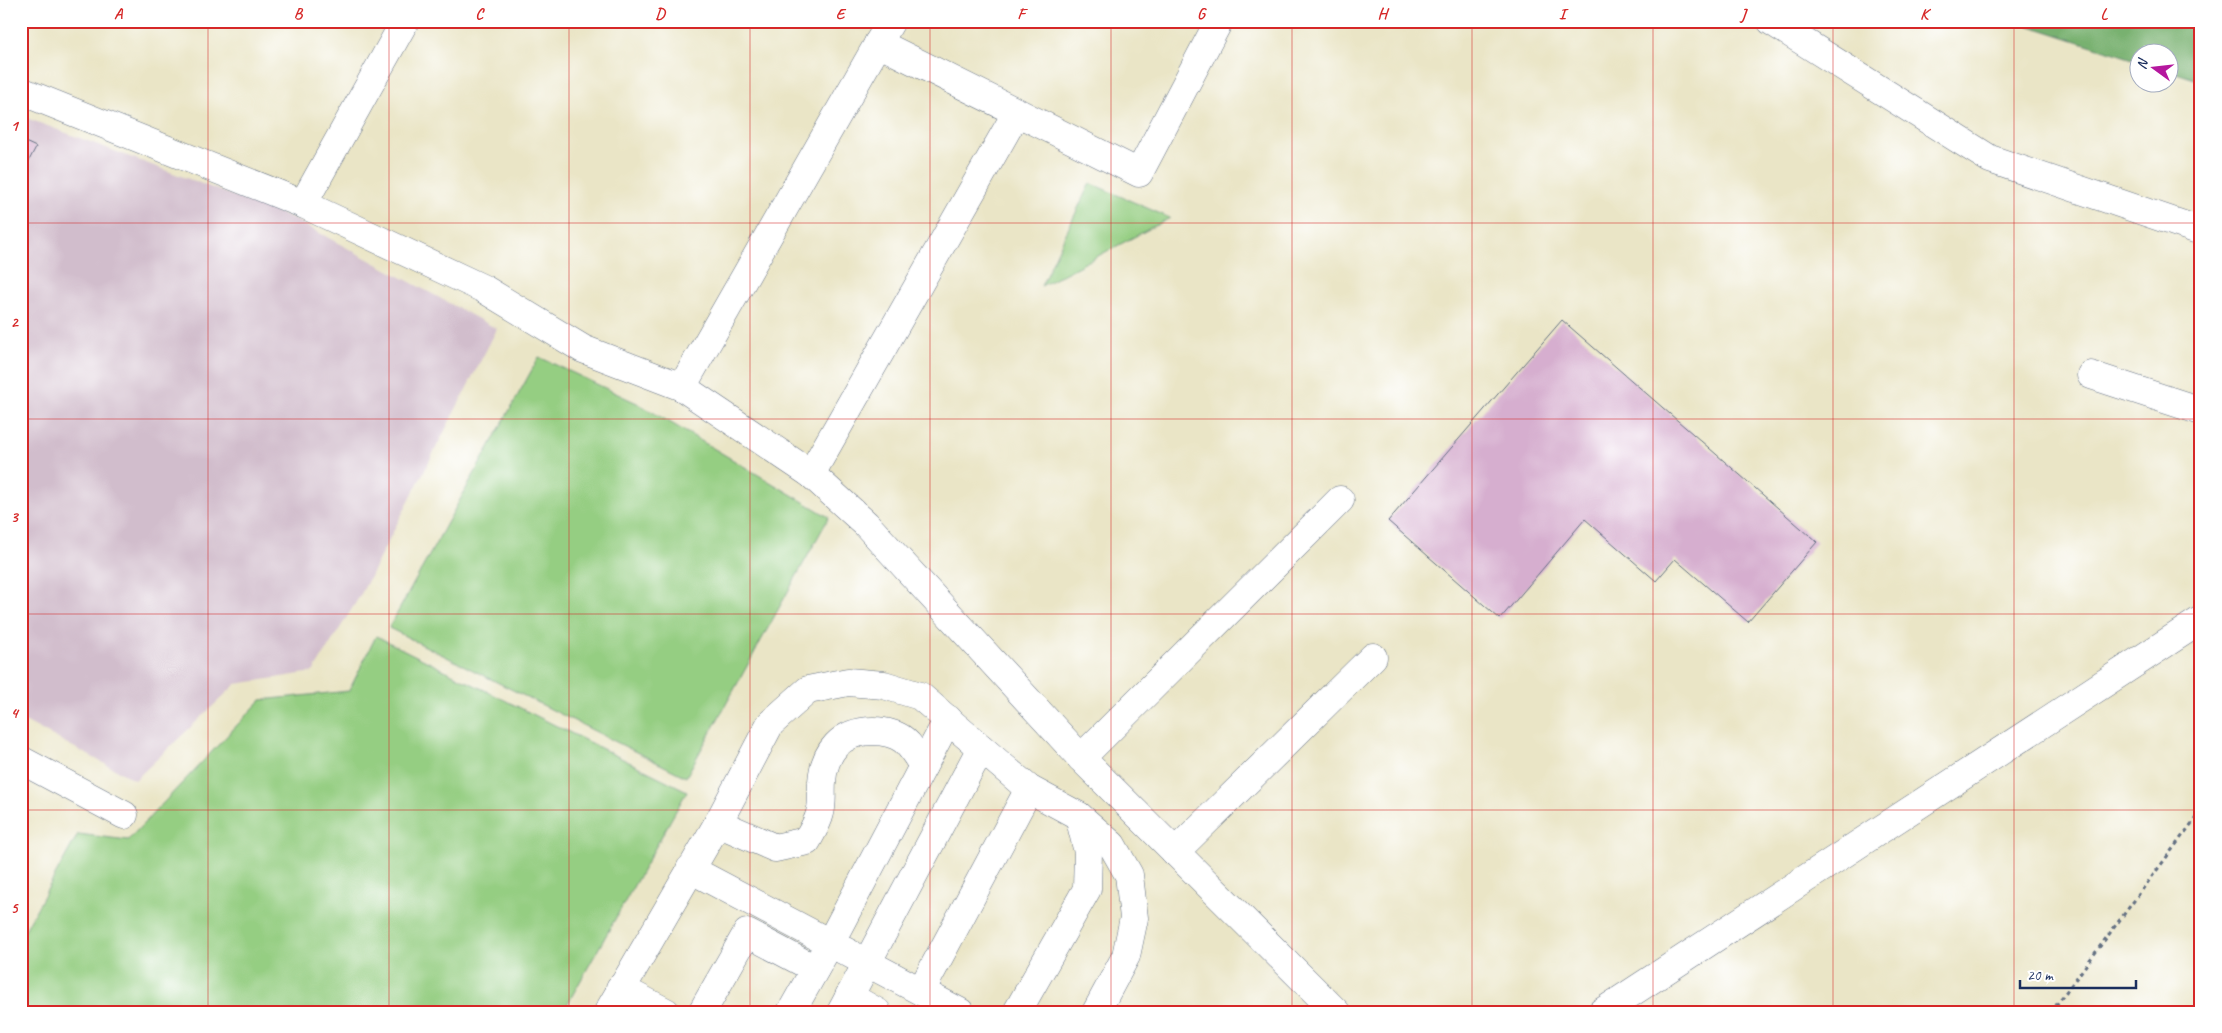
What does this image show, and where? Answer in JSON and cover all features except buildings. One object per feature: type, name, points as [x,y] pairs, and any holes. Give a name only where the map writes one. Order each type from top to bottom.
[{"type":"street","points":[[682,387],[885,32],[1017,112],[1139,173],[1219,21]]},
{"type":"street","points":[[1771,21],[1990,159],[2201,231]]},
{"type":"street","points":[[304,204],[401,22]]},
{"type":"street","points":[[21,91],[304,204],[484,289],[583,349],[682,387],[810,474],[866,524],[1080,758],[1336,1012]]},
{"type":"street","points":[[810,474],[1017,112]]},
{"type":"street","points":[[2092,375],[2201,411]]},
{"type":"street","points":[[1080,758],[1340,500]]},
{"type":"street","points":[[1602,1012],[2201,620]]},
{"type":"street","points":[[1175,852],[1373,657]]},
{"type":"street","points":[[666,1012],[614,1000],[718,823],[770,724],[808,690],[848,682],[884,685],[920,696],[1030,789],[1079,816],[1112,845],[1129,875],[1134,918],[1126,956],[1096,1012]]},
{"type":"street","points":[[791,1012],[948,719]]},
{"type":"street","points":[[718,823],[776,848],[808,841],[821,812],[822,780],[828,753],[843,739],[869,731],[888,732],[908,742],[923,766]]},
{"type":"street","points":[[877,1012],[845,1004],[981,748]]},
{"type":"street","points":[[21,760],[124,815]]},
{"type":"street","points":[[921,991],[1030,789]]},
{"type":"street","points":[[1017,1012],[1087,889],[1088,852],[1079,816]]},
{"type":"street","points":[[690,869],[960,1012]]},
{"type":"street","points":[[702,1012],[746,934],[815,969]]},
{"type":"path","points":[[2051,1012],[2201,811]]},
{"type":"shaded area","points":[[21,116],[290,217],[497,329],[361,594],[313,672],[236,684],[135,780],[21,719]]},
{"type":"green space","points":[[2028,21],[2201,21],[2201,81],[2180,74],[2180,42],[2130,42],[2130,58],[2027,25]]},
{"type":"green space","points":[[1090,183],[1170,218],[1041,286]]},
{"type":"green space","points":[[539,357],[639,404],[829,517],[686,777],[389,628]]},
{"type":"green space","points":[[376,636],[687,791],[563,1012],[21,1012],[21,937],[78,834],[128,840],[261,700],[349,691]]}]
